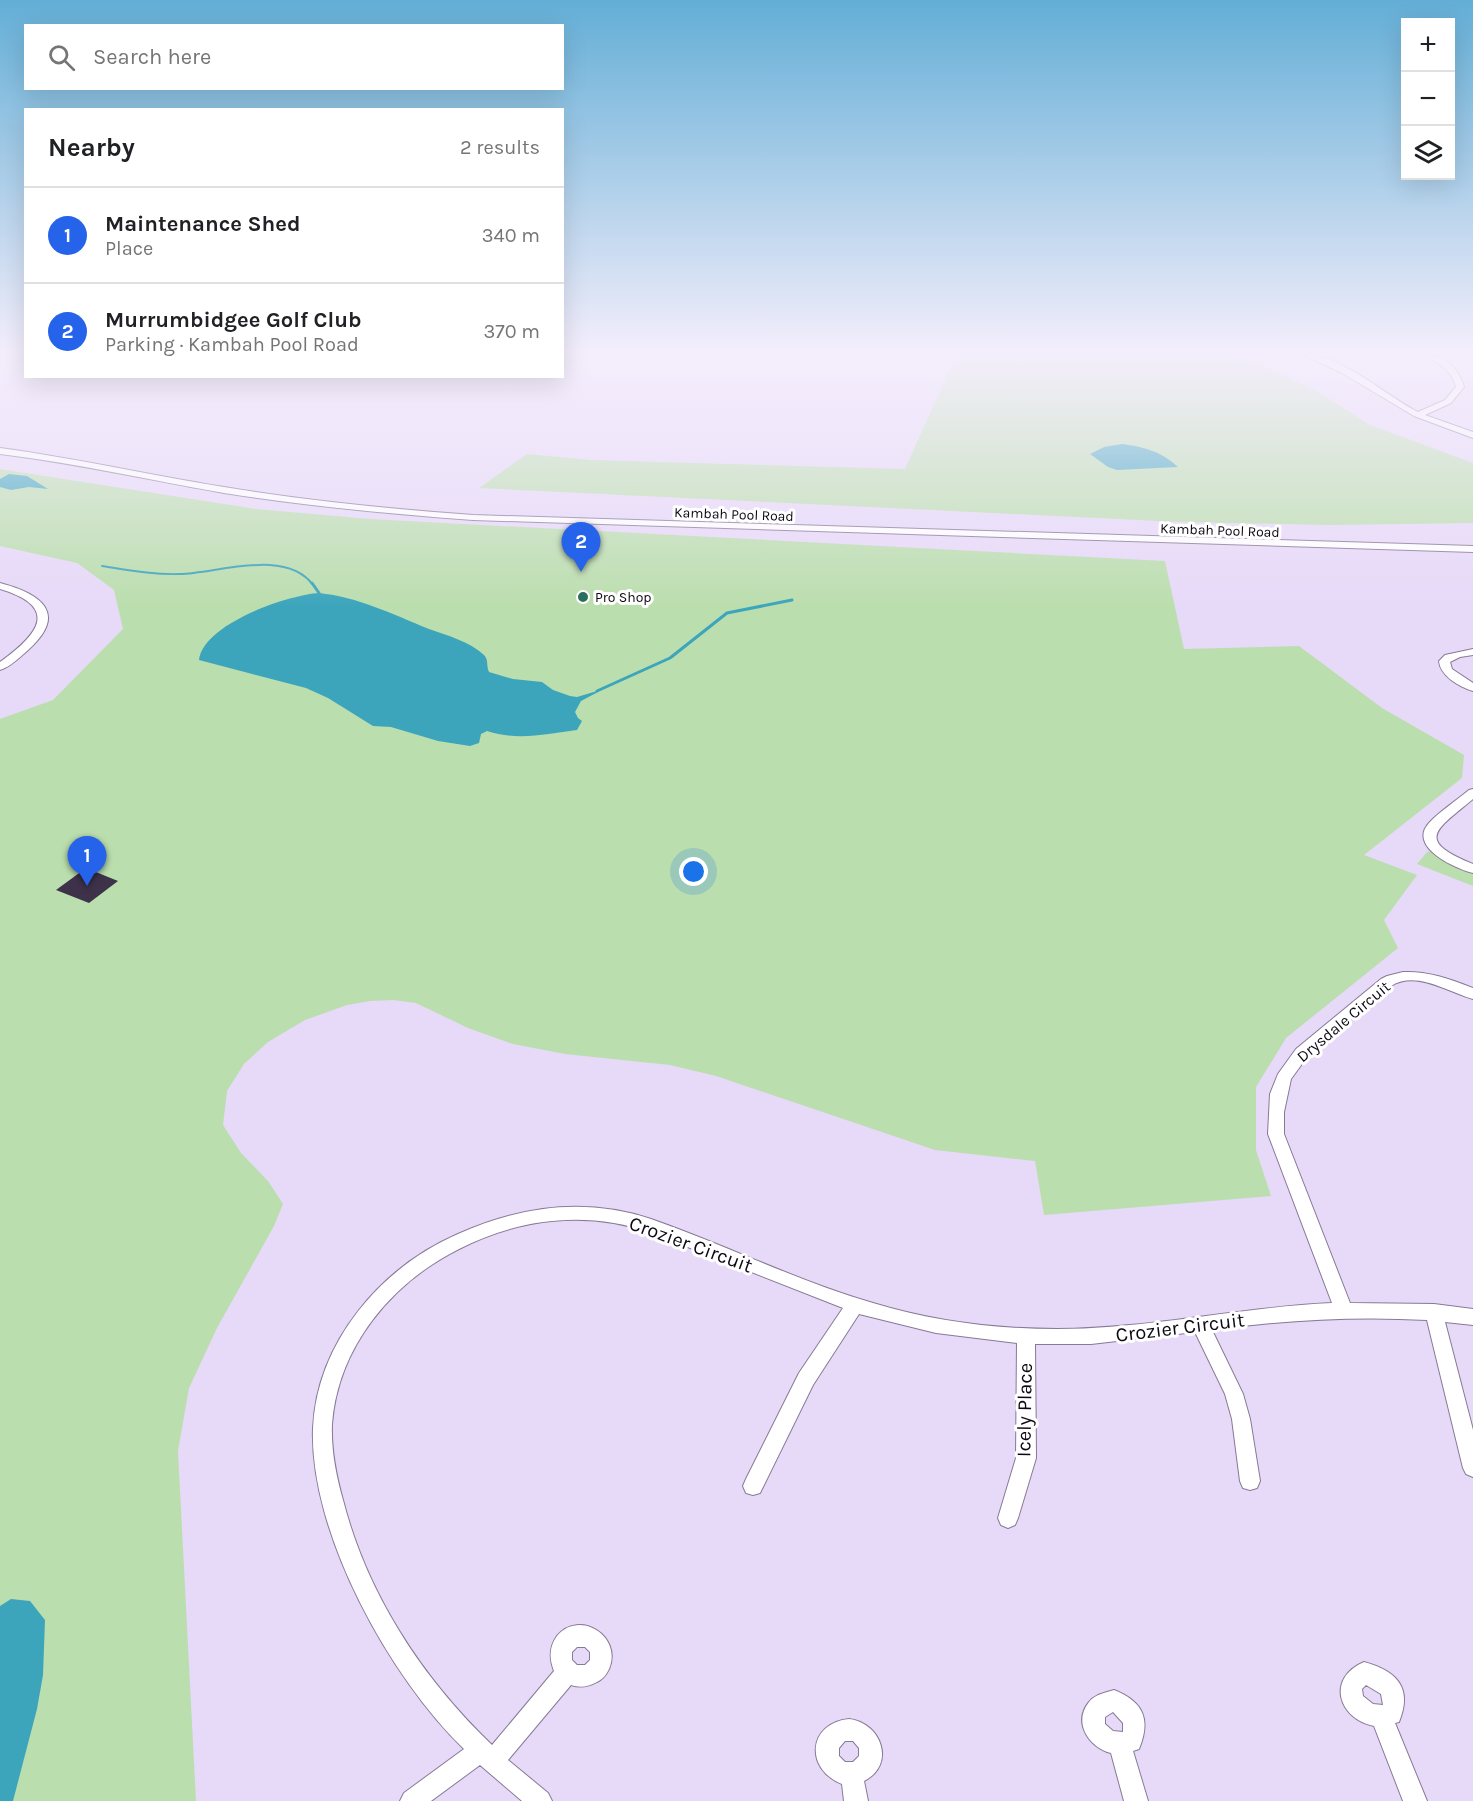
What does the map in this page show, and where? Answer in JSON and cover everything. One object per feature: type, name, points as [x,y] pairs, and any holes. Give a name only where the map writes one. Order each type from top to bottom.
[{"type":"street","name":"Kambah Pool Road","points":[[0,451],[75,461],[198,486],[268,497],[432,515],[508,520],[1178,542],[1473,549]]},
{"type":"street","points":[[0,586],[30,598],[40,607],[43,622],[36,638],[18,656],[0,667]]},
{"type":"street","points":[[1473,652],[1454,654],[1443,664],[1451,675],[1473,688]]},
{"type":"street","points":[[1473,793],[1433,826],[1430,840],[1442,855],[1473,869]]},
{"type":"street","name":"Drysdale Circuit","points":[[1344,1310],[1276,1134],[1275,1112],[1278,1091],[1287,1071],[1308,1046],[1392,979],[1412,975],[1426,976],[1473,994]]},
{"type":"street","name":"Crozier Circuit","points":[[540,1801],[486,1756],[455,1725],[411,1670],[376,1614],[349,1555],[331,1497],[322,1451],[322,1418],[329,1384],[350,1335],[378,1299],[437,1249],[487,1228],[537,1216],[585,1213],[608,1215],[645,1224],[855,1305],[942,1327],[1026,1336],[1095,1337],[1289,1313],[1344,1310],[1434,1312],[1473,1317]]},
{"type":"street","points":[[753,1486],[806,1379],[855,1305]]},
{"type":"street","points":[[1434,1312],[1473,1468]]},
{"type":"street","points":[[1201,1325],[1234,1394],[1241,1419],[1250,1481]]},
{"type":"street","name":"Icely Place","points":[[1008,1518],[1026,1458],[1026,1336]]},
{"type":"street","points":[[412,1801],[486,1756],[567,1672]]},
{"type":"street","points":[[1382,1718],[1415,1801]]},
{"type":"street","points":[[1120,1745],[1136,1801]]},
{"type":"street","points":[[852,1775],[856,1801]]},
{"type":"green space","points":[[918,439],[1408,439],[1473,463],[1473,523],[1330,525],[1179,522],[479,488],[527,454],[592,460],[905,469]]},
{"type":"green space","points":[[0,469],[256,509],[370,519],[1165,561],[1184,649],[1299,646],[1382,708],[1464,755],[1462,778],[1364,855],[1417,875],[1384,920],[1398,948],[1286,1038],[1256,1087],[1256,1150],[1271,1196],[1044,1215],[1035,1161],[935,1150],[716,1076],[670,1065],[565,1054],[513,1044],[468,1028],[416,1003],[393,1000],[347,1005],[305,1020],[268,1042],[244,1064],[227,1091],[223,1125],[241,1153],[268,1181],[283,1204],[274,1226],[217,1328],[189,1388],[178,1451],[196,1801],[0,1801],[0,719],[53,700],[123,629],[114,590],[77,563],[0,546]]},
{"type":"green space","points":[[1428,851],[1473,870],[1473,886],[1417,864]]},
{"type":"water","points":[[1122,444],[1152,451],[1178,467],[1117,470],[1108,467],[1090,454],[1104,447]]},
{"type":"water","points":[[9,474],[27,476],[48,489],[29,487],[11,490],[0,487],[0,479]]},
{"type":"water","points":[[319,593],[361,602],[465,642],[484,655],[489,672],[513,679],[542,682],[553,690],[570,696],[577,697],[598,692],[581,701],[575,712],[582,721],[577,730],[521,736],[487,731],[481,734],[479,743],[470,746],[438,741],[391,727],[373,726],[328,698],[306,688],[199,660],[204,647],[230,624],[248,614],[287,599]]},
{"type":"water","points":[[11,1599],[30,1601],[45,1620],[43,1675],[37,1709],[13,1801],[0,1801],[0,1606]]},
{"type":"building","points":[[86,868],[118,881],[89,903],[56,890]]},
{"type":"waterway","points":[[102,566],[170,574],[269,565],[301,574],[313,585]]},
{"type":"waterway","points":[[312,583],[319,593]]},
{"type":"waterway","points":[[597,691],[670,658],[727,613],[792,600]]},
{"type":"place","name":"Murrumbidgee Golf Club","points":[[581,572]]},
{"type":"place","name":"Pro Shop","points":[[583,597]]},
{"type":"place","name":"Maintenance Shed","points":[[87,886]]}]
